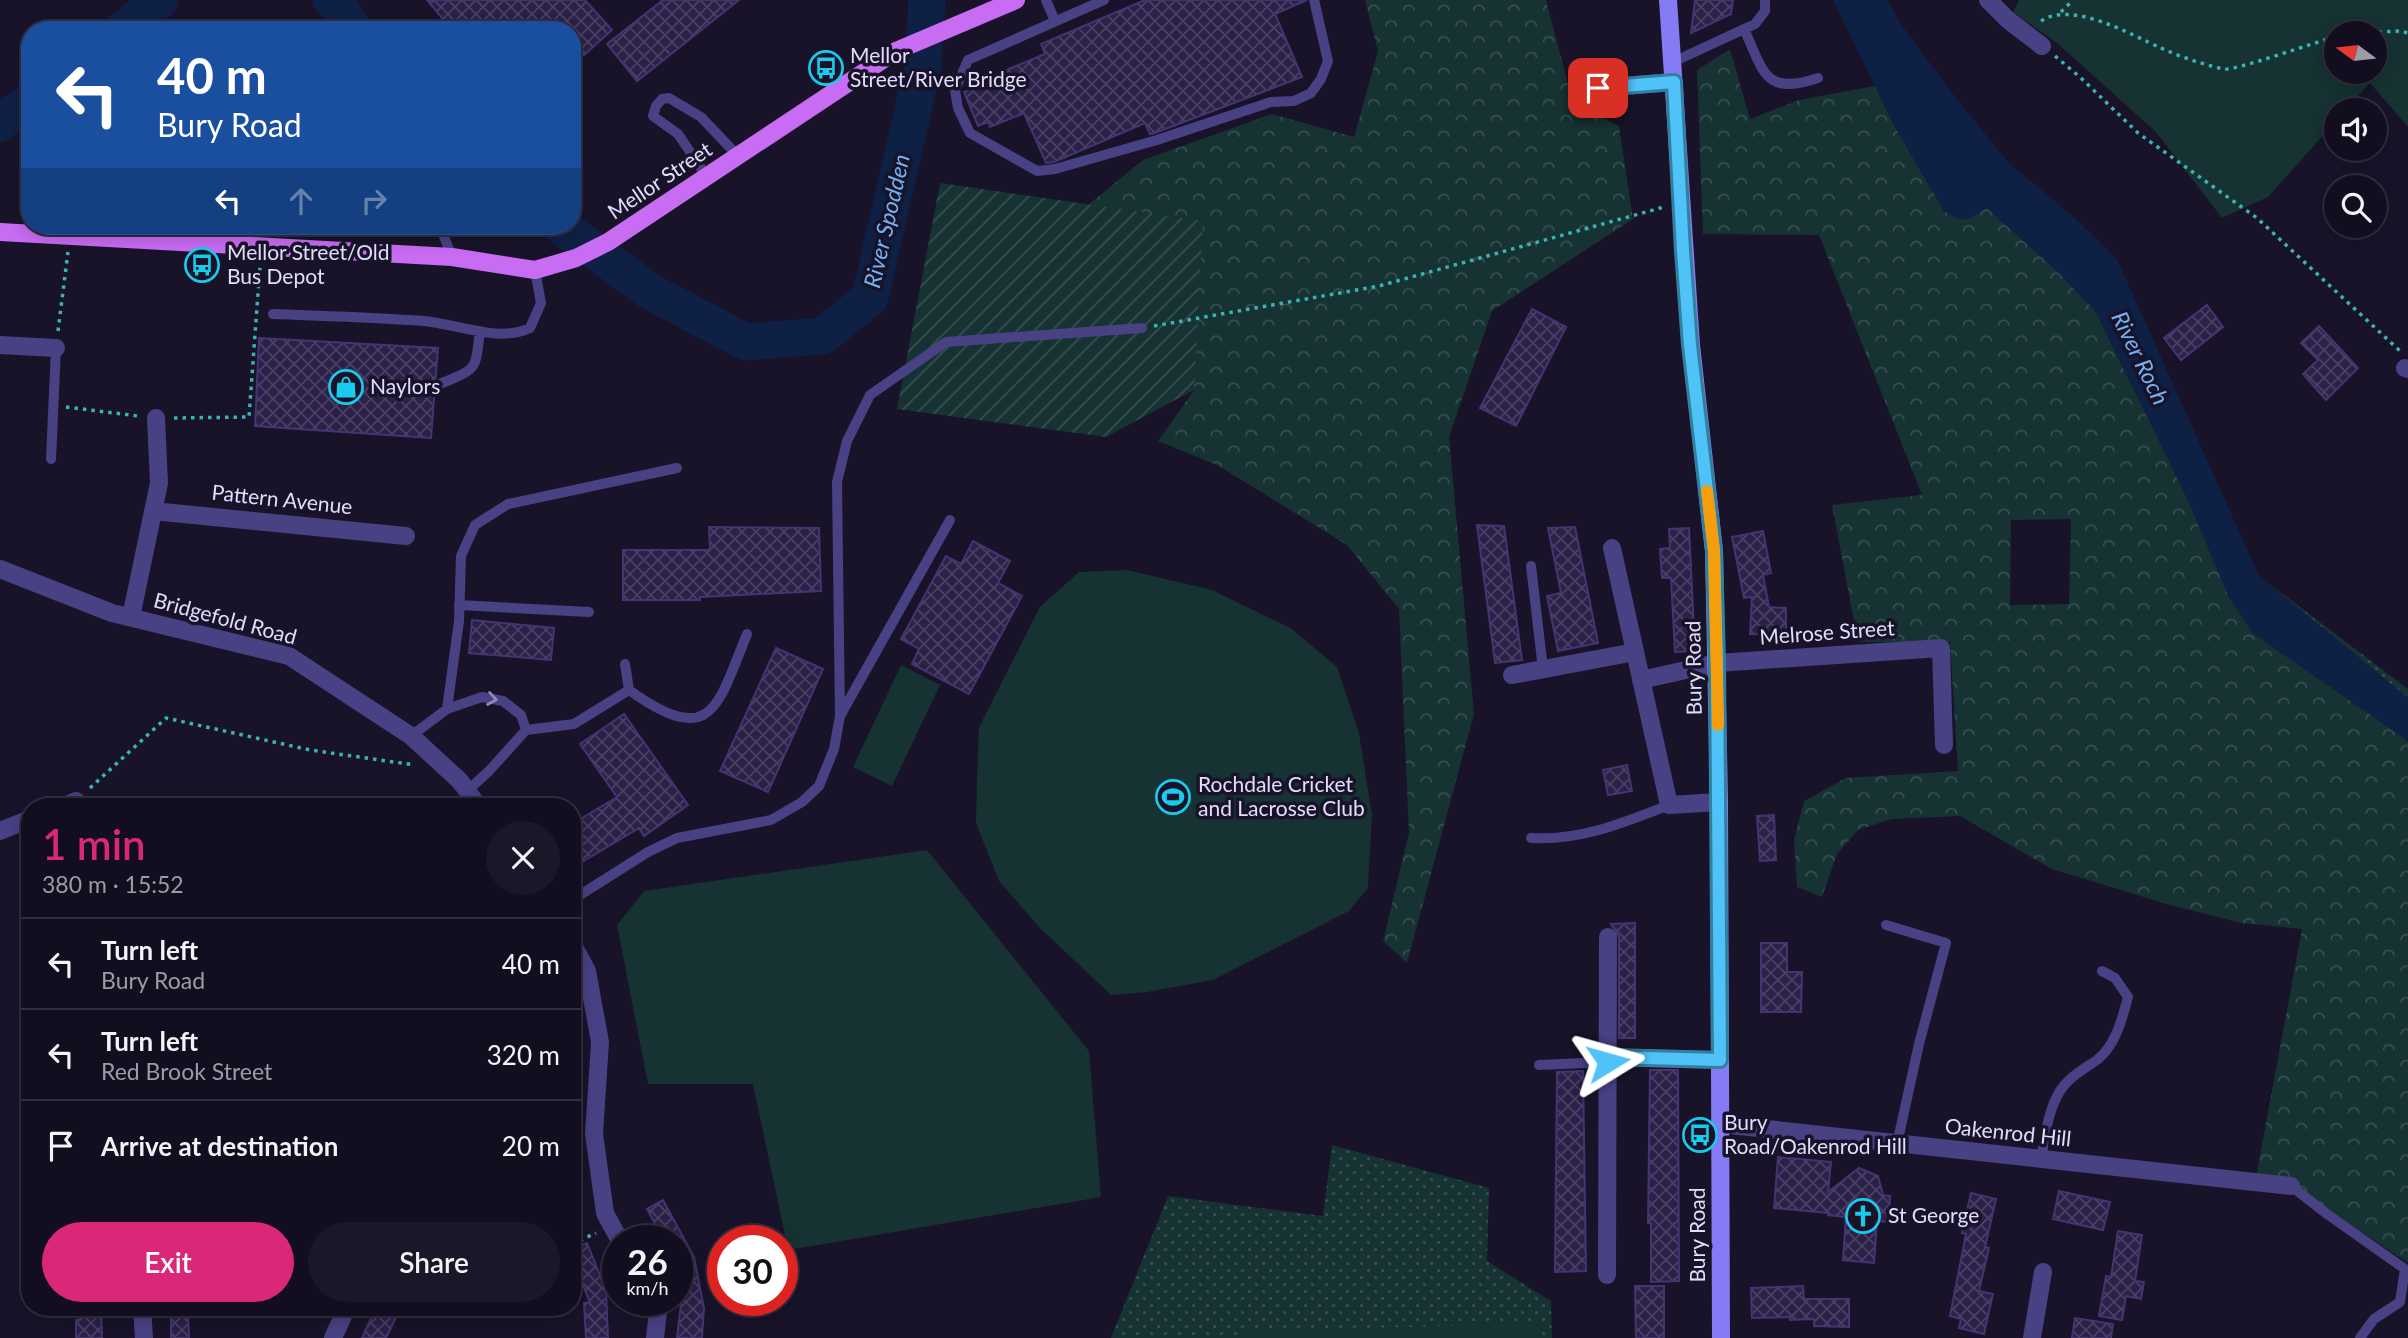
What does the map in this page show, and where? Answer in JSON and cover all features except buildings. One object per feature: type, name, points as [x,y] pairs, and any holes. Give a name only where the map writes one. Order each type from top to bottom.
[{"type":"main road","name":"Mellor Street","points":[[52,235],[452,257],[535,270],[576,258],[608,242],[896,51],[1016,0]]},
{"type":"main road","name":"Bury Road","points":[[1668,0],[1690,345],[1714,551],[1721,1338]]},
{"type":"main road","name":"Mellor Street","points":[[0,232],[21,233]]},
{"type":"street","points":[[1988,0],[2042,46]]},
{"type":"street","points":[[1598,88],[1674,82]]},
{"type":"street","points":[[0,345],[56,348]]},
{"type":"street","points":[[131,617],[159,483],[156,418]]},
{"type":"street","name":"Pattern Avenue","points":[[153,511],[406,536]]},
{"type":"street","points":[[1612,548],[1669,805],[1718,802]]},
{"type":"street","name":"Bridgefold Road","points":[[0,569],[112,612],[289,656],[411,736],[448,770],[472,798]]},
{"type":"street","name":"Melrose Street","points":[[1641,680],[1717,663],[1941,648],[1944,745]]},
{"type":"street","points":[[1512,675],[1635,652]]},
{"type":"street","points":[[0,831],[21,823]]},
{"type":"street","points":[[1607,1275],[1608,937]]},
{"type":"street","points":[[581,960],[587,971],[600,1042],[594,1134],[604,1213],[611,1225]]},
{"type":"street","points":[[1607,1059],[1720,1060]]},
{"type":"street","name":"Oakenrod Hill","points":[[1721,1124],[2291,1186]]},
{"type":"street","points":[[2032,1338],[2043,1272]]},
{"type":"street","points":[[143,1316],[144,1338]]},
{"type":"street","points":[[333,1338],[343,1316]]},
{"type":"street","points":[[655,1338],[657,1316]]},
{"type":"lane","points":[[1046,0],[1055,21]]},
{"type":"lane","points":[[1104,0],[968,60],[955,90],[958,108],[970,133],[1037,171],[1055,169],[1157,140],[1271,102],[1294,101],[1311,93],[1321,79],[1328,61],[1314,0]]},
{"type":"lane","points":[[1672,62],[1760,19],[1765,11],[1765,0]]},
{"type":"lane","points":[[1744,29],[1771,81],[1797,85],[1818,78]]},
{"type":"lane","points":[[707,177],[678,134],[653,116],[662,99],[669,98],[701,117],[738,156]]},
{"type":"lane","points":[[443,235],[452,257]]},
{"type":"lane","points":[[273,314],[424,321],[480,331],[519,334],[530,328],[541,303],[535,270]]},
{"type":"lane","points":[[581,894],[648,852],[677,838],[771,820],[802,802],[819,786],[834,750],[840,716],[837,482],[847,441],[870,395],[946,342],[1142,328]]},
{"type":"lane","points":[[442,383],[469,372],[476,365],[480,331]]},
{"type":"lane","points":[[51,459],[56,348]]},
{"type":"lane","points":[[447,709],[459,605],[461,556],[475,525],[508,504],[677,468]]},
{"type":"lane","points":[[840,716],[950,520]]},
{"type":"lane","points":[[1531,566],[1543,669]]},
{"type":"lane","points":[[459,605],[589,612]]},
{"type":"lane","points":[[625,664],[629,690],[648,704],[676,717],[696,718],[712,712],[747,634]]},
{"type":"lane","points":[[467,791],[526,730],[574,724],[629,690]]},
{"type":"lane","points":[[411,736],[447,709],[482,697],[503,701],[521,715],[526,730]]},
{"type":"lane","points":[[1531,838],[1554,839],[1603,831],[1669,805]]},
{"type":"lane","points":[[1886,925],[1946,943],[1919,1044],[1897,1144]]},
{"type":"lane","points":[[2041,1159],[2048,1122],[2060,1091],[2080,1070],[2100,1058],[2120,1029],[2128,997],[2115,978],[2102,971]]},
{"type":"lane","points":[[1539,1065],[1607,1059]]},
{"type":"lane","points":[[2291,1186],[2405,1269],[2400,1302],[2374,1319],[2360,1338]]},
{"type":"path","points":[[2060,14],[2073,0]]},
{"type":"path","points":[[2025,33],[2047,16],[2067,13],[2107,21],[2160,48],[2227,71],[2324,41]]},
{"type":"path","points":[[2387,32],[2408,33]]},
{"type":"path","points":[[2042,46],[2081,78],[2138,133],[2257,218],[2402,354],[2406,369]]},
{"type":"path","points":[[1142,328],[1379,286],[1681,203]]},
{"type":"path","points":[[56,348],[70,236]]},
{"type":"path","points":[[54,405],[156,418],[249,417],[261,247]]},
{"type":"path","points":[[80,798],[166,718],[310,750],[448,770]]},
{"type":"path","points":[[581,1242],[602,1236]]},
{"type":"green space","points":[[1365,0],[1546,0],[1573,103],[1619,126],[1633,219],[1492,311],[1449,437],[1474,714],[1407,963],[1383,941],[1409,833],[1399,609],[1347,545],[1217,465],[1158,441],[1194,390],[1088,205],[1143,160],[1272,114],[1354,137],[1378,51]]},
{"type":"green space","points":[[2019,0],[2408,0],[2408,127],[2387,103],[2387,98],[2383,98],[2371,84],[2387,84],[2387,21],[2324,21],[2324,84],[2369,84],[2356,98],[2324,98],[2324,134],[2268,197],[2222,218],[2156,132],[2057,43],[2013,12]]},
{"type":"green space","points":[[1730,49],[1750,119],[1799,100],[1875,86],[1894,125],[1944,211],[1987,208],[2058,272],[2096,312],[2188,500],[2229,597],[2253,633],[2408,741],[2408,1263],[2305,1194],[2254,1188],[2302,929],[2241,923],[2170,905],[2052,869],[1960,816],[1891,819],[1858,830],[1837,854],[1822,897],[1797,887],[1794,840],[1804,801],[1846,778],[1958,771],[1950,642],[1858,642],[1832,505],[1922,495],[1819,235],[1703,234],[1697,70]],"holes":[[[2071,519],[2069,604],[2010,605],[2011,520]]]},
{"type":"green space","points":[[940,183],[1203,221],[1194,390],[1106,437],[897,409]]},
{"type":"green space","name":"Rochdale Cricket and Lacrosse Club","points":[[1127,570],[1212,590],[1292,629],[1337,667],[1359,733],[1372,815],[1368,888],[1349,911],[1213,980],[1147,992],[1111,995],[1040,928],[999,881],[976,823],[977,779],[979,727],[1040,607],[1079,572]]},
{"type":"green space","points":[[2259,576],[2408,689],[2408,698]]},
{"type":"green space","points":[[901,665],[940,685],[892,786],[853,767]]},
{"type":"green space","points":[[927,850],[1089,1051],[1101,1197],[798,1248],[798,1225],[783,1225],[753,1084],[648,1084],[617,925],[644,891]]},
{"type":"green space","points":[[1332,1145],[1489,1188],[1487,1261],[1551,1301],[1552,1338],[1111,1338],[1168,1196],[1323,1216]]},
{"type":"green space","points":[[1542,1324],[1542,1338],[1239,1338],[1239,1331]]},
{"type":"water","name":"River Roch","points":[[1833,0],[1888,0],[1900,23],[2009,163],[2075,218],[2117,259],[2259,576],[2408,698],[2408,741],[2253,633],[2229,597],[2188,500],[2096,312],[2058,272],[1987,208],[1966,219],[1956,218],[1944,211],[1894,125]]},
{"type":"waterway","name":"River Spodden","points":[[133,21],[160,0]]},
{"type":"waterway","name":"River Spodden","points":[[331,0],[339,6],[348,21]]},
{"type":"waterway","name":"River Spodden","points":[[573,235],[651,292],[746,342],[823,336],[870,298],[923,66],[927,0]]},
{"type":"waterway","name":"River Spodden","points":[[0,123],[21,108]]},
{"type":"slow traffic","points":[[1707,491],[1714,551],[1718,725]]},
{"type":"place","name":"Mellor Street/River Bridge","points":[[826,68]]},
{"type":"place","name":"Mellor Street/Old Bus Depot","points":[[202,265]]},
{"type":"place","name":"Naylors","points":[[346,387]]},
{"type":"place","name":"Rochdale Cricket and Lacrosse Club","points":[[1173,797]]},
{"type":"place","name":"Bury Road/Oakenrod Hill","points":[[1700,1135]]},
{"type":"place","name":"St George","points":[[1863,1216]]},
{"type":"route","points":[[1598,88],[1674,82],[1690,345],[1714,551],[1718,719],[1720,1060],[1607,1057],[1608,1062]]}]
